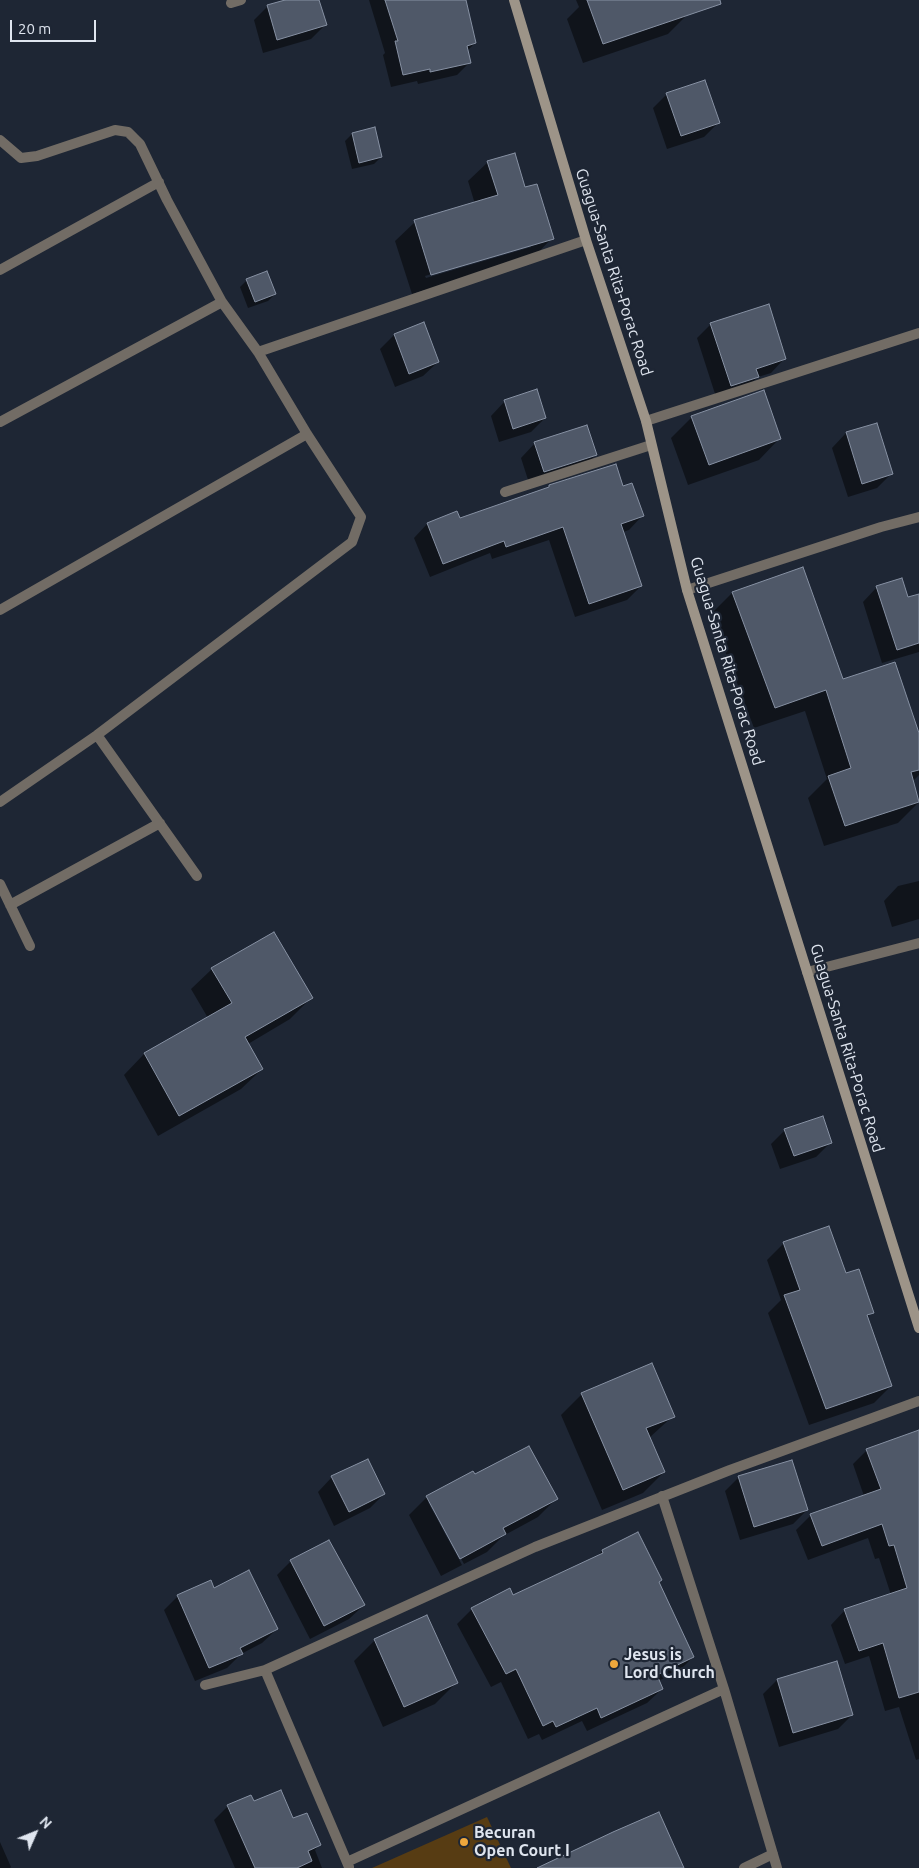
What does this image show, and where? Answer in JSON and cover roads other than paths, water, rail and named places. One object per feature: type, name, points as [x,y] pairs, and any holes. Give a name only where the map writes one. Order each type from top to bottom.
[{"type":"main road","name":"Guagua-Santa Rita-Porac Road","points":[[514,0],[586,240],[646,421],[687,590],[919,1328]]},
{"type":"street","points":[[230,3],[241,0]]},
{"type":"street","points":[[0,140],[21,158],[37,156],[115,130],[128,132],[140,144],[222,302],[258,352],[307,434],[361,517],[352,542],[97,735],[0,802]]},
{"type":"street","points":[[0,270],[159,182]]},
{"type":"street","points":[[258,352],[586,240]]},
{"type":"street","points":[[0,422],[222,302]]},
{"type":"street","points":[[646,421],[919,333]]},
{"type":"street","points":[[0,610],[307,434]]},
{"type":"street","points":[[505,492],[651,445]]},
{"type":"street","points":[[687,590],[872,530],[919,517]]},
{"type":"street","points":[[97,735],[197,876]]},
{"type":"street","points":[[10,905],[160,823]]},
{"type":"street","points":[[0,884],[30,946]]},
{"type":"street","points":[[807,972],[919,943]]},
{"type":"street","points":[[205,1685],[264,1670],[534,1548],[662,1496],[919,1401]]},
{"type":"street","points":[[662,1496],[724,1689],[777,1868]]},
{"type":"street","points":[[264,1670],[348,1865],[724,1689]]},
{"type":"street","points":[[744,1868],[773,1854]]},
{"type":"place","name":"Jesus is Lord Church","points":[[614,1664]]},
{"type":"place","name":"Becuran Open Court I","points":[[464,1842]]}]
